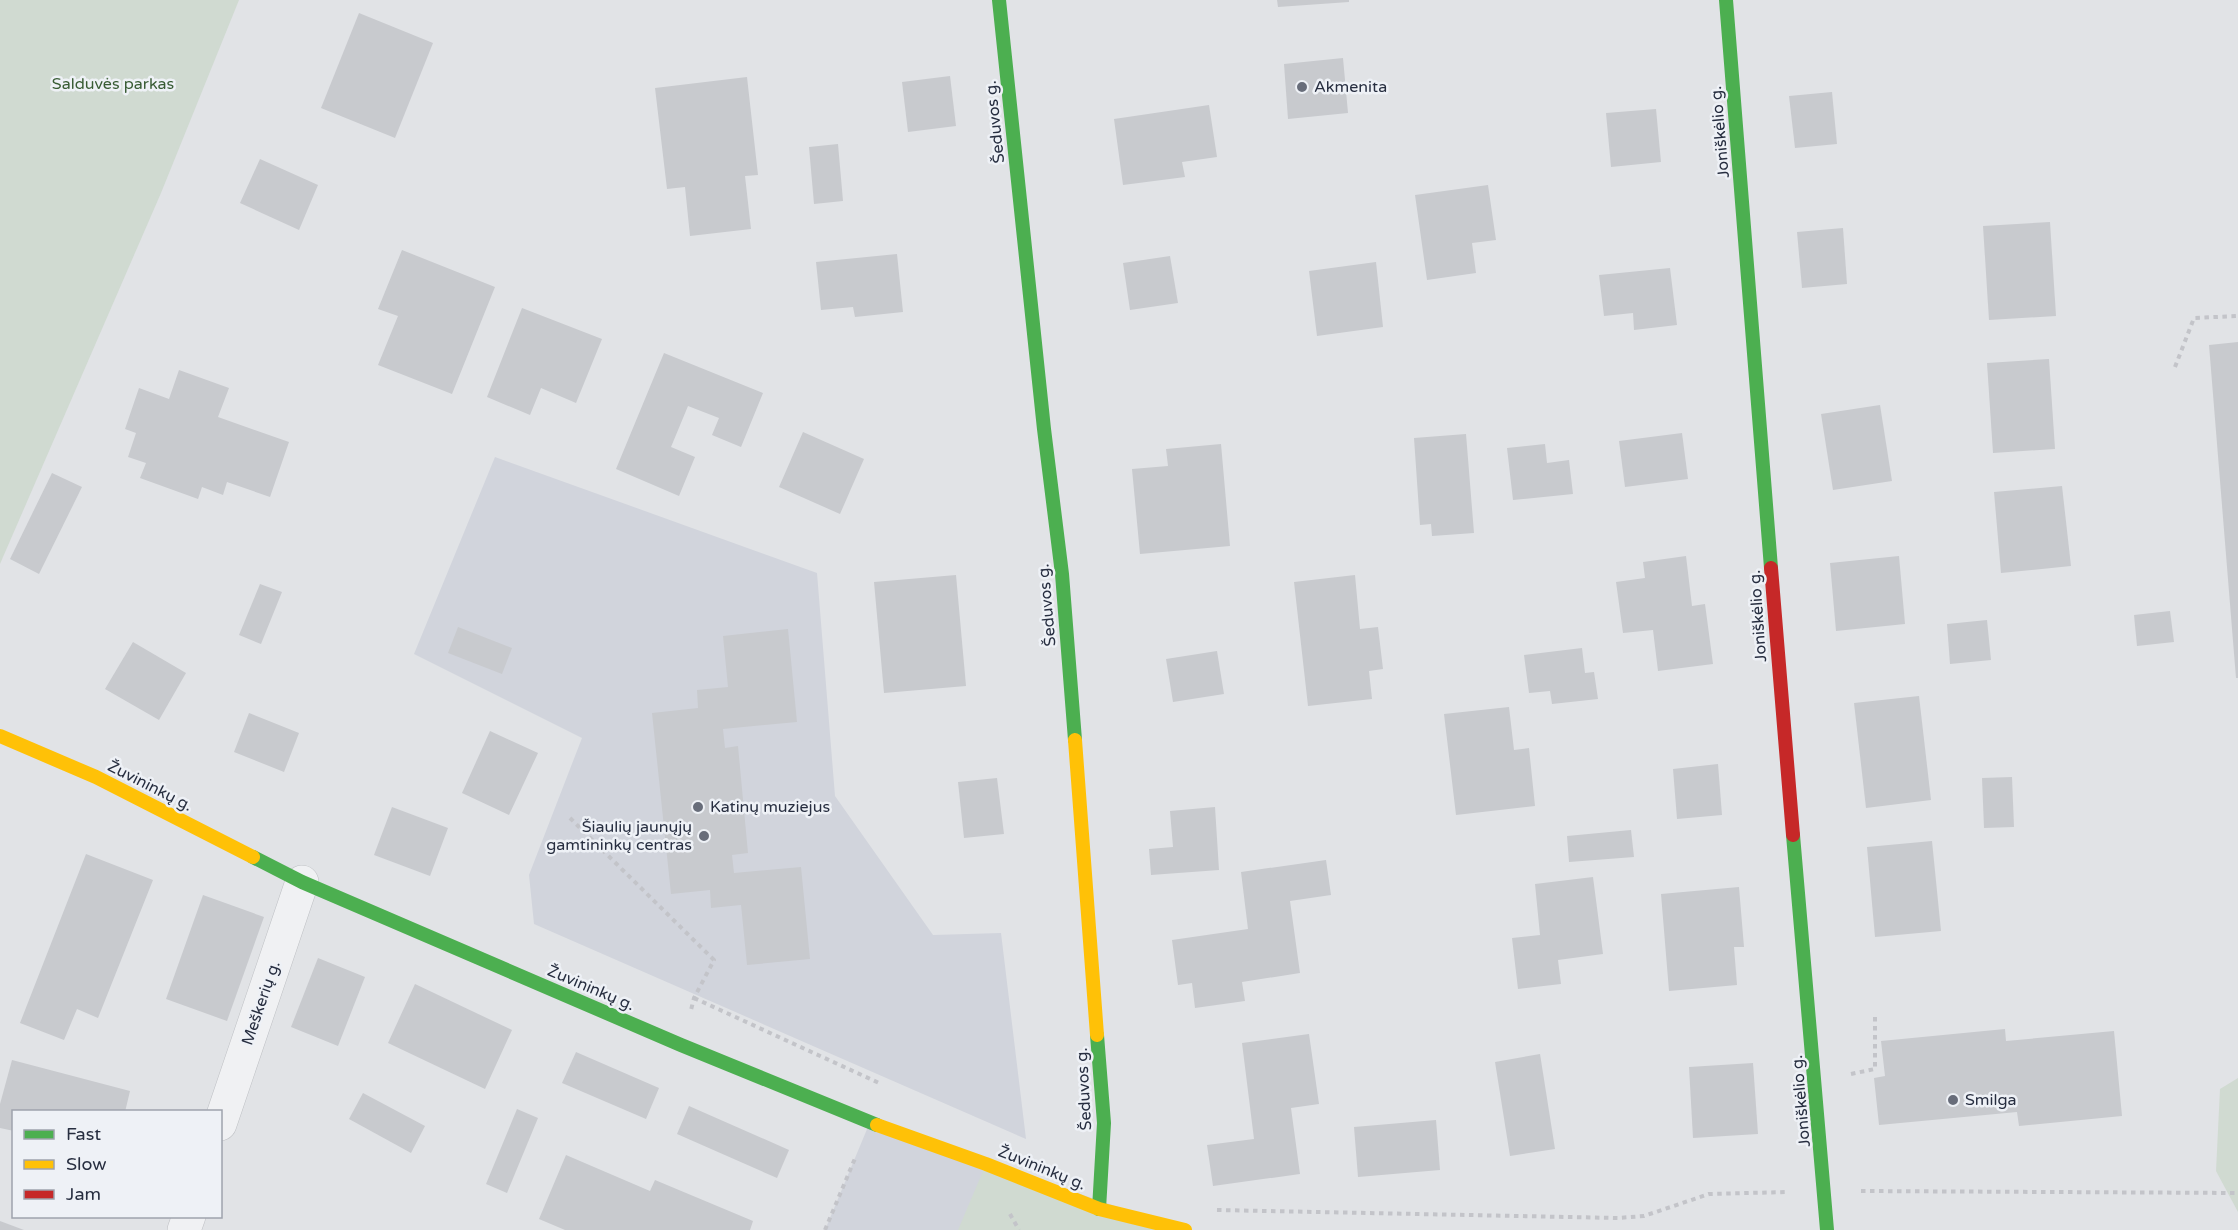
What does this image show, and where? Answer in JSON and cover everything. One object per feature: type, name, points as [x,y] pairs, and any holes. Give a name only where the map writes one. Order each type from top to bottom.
[{"type":"street","name":"Šeduvos g.","points":[[999,0],[1044,429],[1063,586],[1104,1123],[1099,1209]]},
{"type":"street","name":"Joniškėlio g.","points":[[1726,0],[1780,687],[1826,1191],[1827,1230]]},
{"type":"street","name":"Žuvininkų g.","points":[[0,736],[96,777],[302,882],[681,1045],[870,1122],[986,1164],[1099,1209],[1185,1230]]},
{"type":"street","name":"Meškerių g.","points":[[222,1118],[302,882]]},
{"type":"path","points":[[2175,366],[2194,318],[2238,316]]},
{"type":"path","points":[[570,818],[714,960],[694,998],[681,1045]]},
{"type":"path","points":[[1816,1084],[1875,1069],[1875,1013]]},
{"type":"path","points":[[825,1230],[870,1122]]},
{"type":"path","points":[[1213,1210],[1618,1218],[1644,1216],[1708,1194],[1826,1191],[2238,1193]]},
{"type":"shaded area","name":"Šiaulių jaunųjų gamtininkų centras","points":[[495,457],[817,573],[835,796],[933,935],[1001,933],[1026,1139],[534,924],[529,875],[582,738],[414,654]]},
{"type":"shaded area","points":[[870,1122],[1185,1230],[825,1230]]},
{"type":"green space","name":"Salduvės parkas","points":[[0,0],[239,0],[161,193],[0,564]]},
{"type":"green space","points":[[2238,1078],[2238,1212],[2216,1171],[2220,1089]]},
{"type":"green space","points":[[986,1164],[1185,1230],[958,1230]]},
{"type":"building","points":[[1277,0],[1349,0],[1349,2],[1278,7]]},
{"type":"building","points":[[359,13],[433,43],[395,138],[321,108]]},
{"type":"building","points":[[1343,58],[1348,113],[1288,119],[1284,64]]},
{"type":"building","points":[[950,76],[956,126],[908,132],[902,82]]},
{"type":"building","points":[[747,77],[758,175],[745,176],[751,229],[690,236],[685,187],[667,189],[655,88]]},
{"type":"building","points":[[1832,92],[1837,144],[1795,148],[1789,96]]},
{"type":"building","points":[[1209,105],[1217,157],[1182,162],[1185,177],[1123,185],[1114,119]]},
{"type":"building","points":[[1656,109],[1661,162],[1611,167],[1606,113]]},
{"type":"building","points":[[838,144],[843,201],[814,204],[809,147]]},
{"type":"building","points":[[260,159],[318,185],[299,230],[240,203]]},
{"type":"building","points":[[1488,185],[1496,240],[1472,243],[1476,273],[1427,280],[1415,195]]},
{"type":"building","points":[[2050,222],[2056,316],[1989,320],[1983,226]]},
{"type":"building","points":[[1843,228],[1847,284],[1802,288],[1797,232]]},
{"type":"building","points":[[402,250],[495,287],[452,394],[378,365],[398,316],[378,309]]},
{"type":"building","points":[[897,254],[903,312],[855,317],[853,307],[821,310],[816,262]]},
{"type":"building","points":[[1170,256],[1178,303],[1130,310],[1123,263]]},
{"type":"building","points":[[1376,262],[1383,327],[1317,336],[1309,271]]},
{"type":"building","points":[[1670,268],[1677,325],[1634,330],[1633,313],[1604,316],[1599,275]]},
{"type":"building","points":[[522,308],[602,339],[576,403],[541,388],[530,415],[487,397]]},
{"type":"building","points":[[2238,342],[2238,678],[2236,678],[2209,345]]},
{"type":"building","points":[[664,353],[763,393],[741,447],[712,435],[719,418],[688,406],[671,447],[695,457],[679,496],[616,469]]},
{"type":"building","points":[[2049,359],[2055,449],[1993,453],[1987,363]]},
{"type":"building","points":[[179,370],[229,388],[218,417],[289,442],[270,497],[227,482],[223,495],[202,487],[198,499],[140,478],[146,463],[128,457],[136,433],[125,429],[139,388],[169,399]]},
{"type":"building","points":[[1880,405],[1892,481],[1833,490],[1821,414]]},
{"type":"building","points":[[803,432],[864,459],[840,514],[779,487]]},
{"type":"building","points":[[1682,433],[1688,479],[1625,487],[1619,441]]},
{"type":"building","points":[[1466,434],[1474,533],[1432,536],[1431,524],[1420,525],[1414,438]]},
{"type":"building","points":[[1221,444],[1230,546],[1140,554],[1132,469],[1168,466],[1166,449]]},
{"type":"building","points":[[1545,444],[1547,463],[1569,460],[1573,494],[1513,500],[1507,448]]},
{"type":"building","points":[[52,473],[82,487],[39,574],[10,559]]},
{"type":"building","points":[[2062,486],[2071,566],[2001,573],[1994,492]]},
{"type":"building","points":[[1686,556],[1692,606],[1705,604],[1713,664],[1658,671],[1653,630],[1623,633],[1616,582],[1645,578],[1643,562]]},
{"type":"building","points":[[1899,556],[1905,624],[1836,631],[1830,563]]},
{"type":"building","points":[[956,575],[966,686],[884,693],[874,582]]},
{"type":"building","points":[[1355,575],[1360,629],[1378,627],[1383,669],[1369,671],[1372,699],[1308,706],[1294,582]]},
{"type":"building","points":[[260,584],[282,592],[261,644],[239,635]]},
{"type":"building","points":[[2170,611],[2174,642],[2137,646],[2134,615]]},
{"type":"building","points":[[1987,620],[1991,660],[1950,664],[1947,624]]},
{"type":"building","points":[[458,627],[512,648],[502,674],[448,653]]},
{"type":"building","points":[[788,629],[797,722],[723,729],[725,748],[738,746],[748,853],[732,855],[734,873],[801,867],[810,959],[747,965],[741,905],[711,908],[710,890],[671,894],[652,713],[698,708],[697,690],[728,687],[723,636]]},
{"type":"building","points":[[133,642],[186,673],[159,720],[105,689]]},
{"type":"building","points":[[1582,648],[1585,673],[1594,672],[1598,699],[1552,704],[1550,691],[1529,693],[1524,655]]},
{"type":"building","points":[[1217,651],[1224,694],[1173,702],[1166,659]]},
{"type":"building","points":[[1919,696],[1931,800],[1866,808],[1854,703]]},
{"type":"building","points":[[1509,707],[1514,750],[1529,748],[1535,806],[1456,815],[1444,714]]},
{"type":"building","points":[[249,713],[299,733],[284,772],[234,752]]},
{"type":"building","points":[[490,731],[538,753],[509,815],[462,793]]},
{"type":"building","points":[[1718,764],[1722,815],[1677,819],[1673,769]]},
{"type":"building","points":[[2012,777],[2014,827],[1984,828],[1982,778]]},
{"type":"building","points":[[997,778],[1004,834],[964,838],[958,782]]},
{"type":"building","points":[[392,807],[448,828],[430,876],[374,855]]},
{"type":"building","points":[[1215,807],[1219,870],[1151,875],[1149,849],[1173,847],[1170,811]]},
{"type":"building","points":[[1631,830],[1634,857],[1569,862],[1567,836]]},
{"type":"building","points":[[1932,841],[1941,931],[1875,937],[1867,847]]},
{"type":"building","points":[[86,854],[153,880],[98,1018],[77,1009],[64,1040],[20,1023]]},
{"type":"building","points":[[1326,860],[1331,895],[1290,901],[1300,973],[1242,982],[1245,1001],[1195,1008],[1192,983],[1178,985],[1172,940],[1248,929],[1241,872]]},
{"type":"building","points":[[1593,877],[1603,954],[1558,960],[1561,984],[1518,989],[1512,938],[1540,935],[1535,884]]},
{"type":"building","points":[[1739,887],[1744,947],[1734,947],[1737,985],[1669,991],[1661,894]]},
{"type":"building","points":[[203,895],[264,917],[227,1021],[166,999]]},
{"type":"building","points":[[318,958],[365,977],[338,1046],[291,1027]]},
{"type":"building","points":[[415,984],[512,1030],[485,1089],[388,1043]]},
{"type":"building","points":[[2005,1029],[2006,1041],[2114,1031],[2122,1116],[2019,1126],[2017,1112],[1879,1125],[1874,1078],[1885,1076],[1881,1041]]},
{"type":"building","points":[[1309,1034],[1319,1104],[1291,1108],[1300,1174],[1213,1186],[1207,1145],[1254,1139],[1242,1043]]},
{"type":"building","points":[[576,1052],[659,1088],[646,1119],[562,1083]]},
{"type":"building","points":[[1540,1054],[1555,1149],[1510,1156],[1495,1062]]},
{"type":"building","points":[[12,1060],[130,1091],[125,1110],[12,1110],[12,1131],[0,1128],[0,1104]]},
{"type":"building","points":[[1753,1063],[1758,1134],[1693,1138],[1689,1067]]},
{"type":"building","points":[[363,1093],[425,1126],[411,1153],[349,1119]]},
{"type":"building","points":[[689,1106],[789,1150],[777,1178],[677,1134]]},
{"type":"building","points":[[517,1109],[538,1118],[507,1193],[486,1184]]},
{"type":"building","points":[[1436,1120],[1440,1170],[1358,1177],[1354,1127]]},
{"type":"building","points":[[566,1155],[650,1191],[655,1180],[753,1221],[750,1230],[565,1230],[539,1219]]},
{"type":"building","points":[[0,1221],[24,1230],[0,1230]]},
{"type":"traffic: fast","points":[[999,0],[1044,429],[1062,574],[1075,740]]},
{"type":"traffic: fast","points":[[1726,0],[1771,568]]},
{"type":"traffic: fast","points":[[1793,835],[1827,1230]]},
{"type":"traffic: fast","points":[[253,857],[302,882],[681,1045],[877,1125]]},
{"type":"traffic: fast","points":[[1097,1035],[1104,1123],[1099,1209]]},
{"type":"traffic: slow","points":[[0,736],[96,777],[253,857]]},
{"type":"traffic: slow","points":[[1075,740],[1097,1035]]},
{"type":"traffic: slow","points":[[877,1125],[986,1164],[1099,1209],[1185,1230]]},
{"type":"traffic: jam","points":[[1771,568],[1793,835]]},
{"type":"place","name":"Akmenita","points":[[1302,87]]},
{"type":"place","name":"Katinų muziejus","points":[[698,807]]},
{"type":"place","name":"Šiaulių jaunųjų gamtininkų centras","points":[[704,836]]},
{"type":"place","name":"Smilga","points":[[1953,1100]]}]
